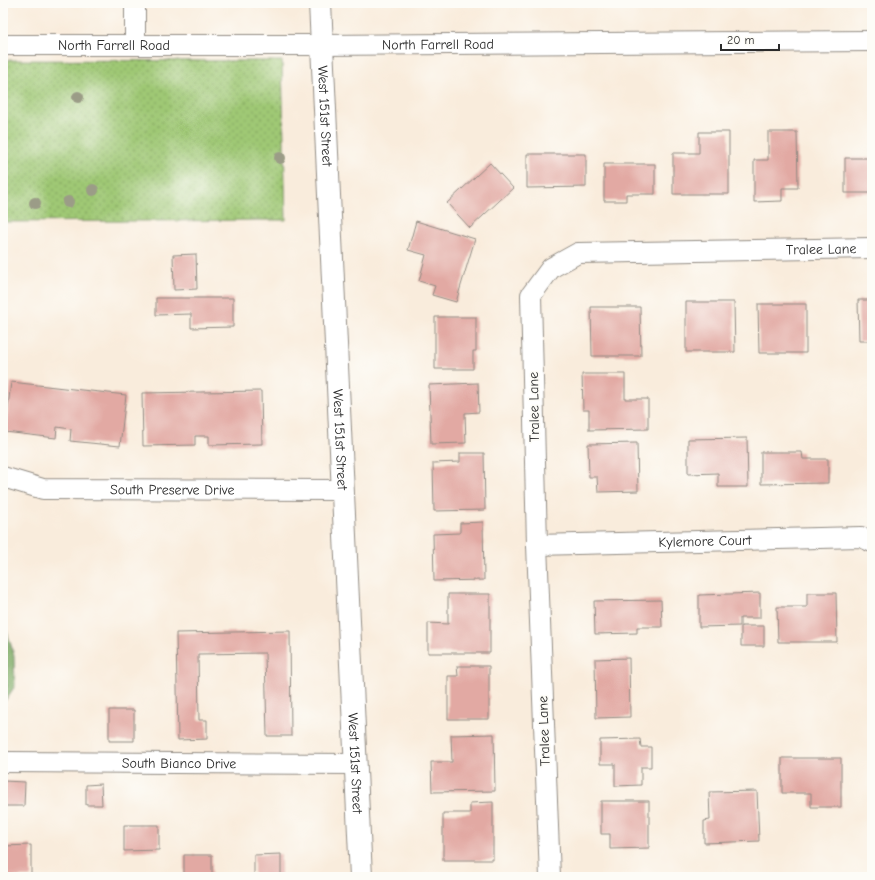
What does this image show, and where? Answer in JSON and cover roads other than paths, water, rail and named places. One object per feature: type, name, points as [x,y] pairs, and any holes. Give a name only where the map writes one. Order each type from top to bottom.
[{"type":"street","points":[[135,3],[135,44]]},
{"type":"street","name":"West 151st Street","points":[[320,3],[361,877]]},
{"type":"street","name":"North Farrell Road","points":[[3,45],[321,45],[872,40]]},
{"type":"street","name":"Tralee Lane","points":[[550,877],[537,545],[532,295],[550,268],[578,253],[872,248]]},
{"type":"street","name":"South Preserve Drive","points":[[3,477],[43,489],[342,490]]},
{"type":"street","name":"Kylemore Court","points":[[537,545],[861,537],[872,542]]},
{"type":"street","name":"South Bianco Drive","points":[[3,762],[356,764]]}]
